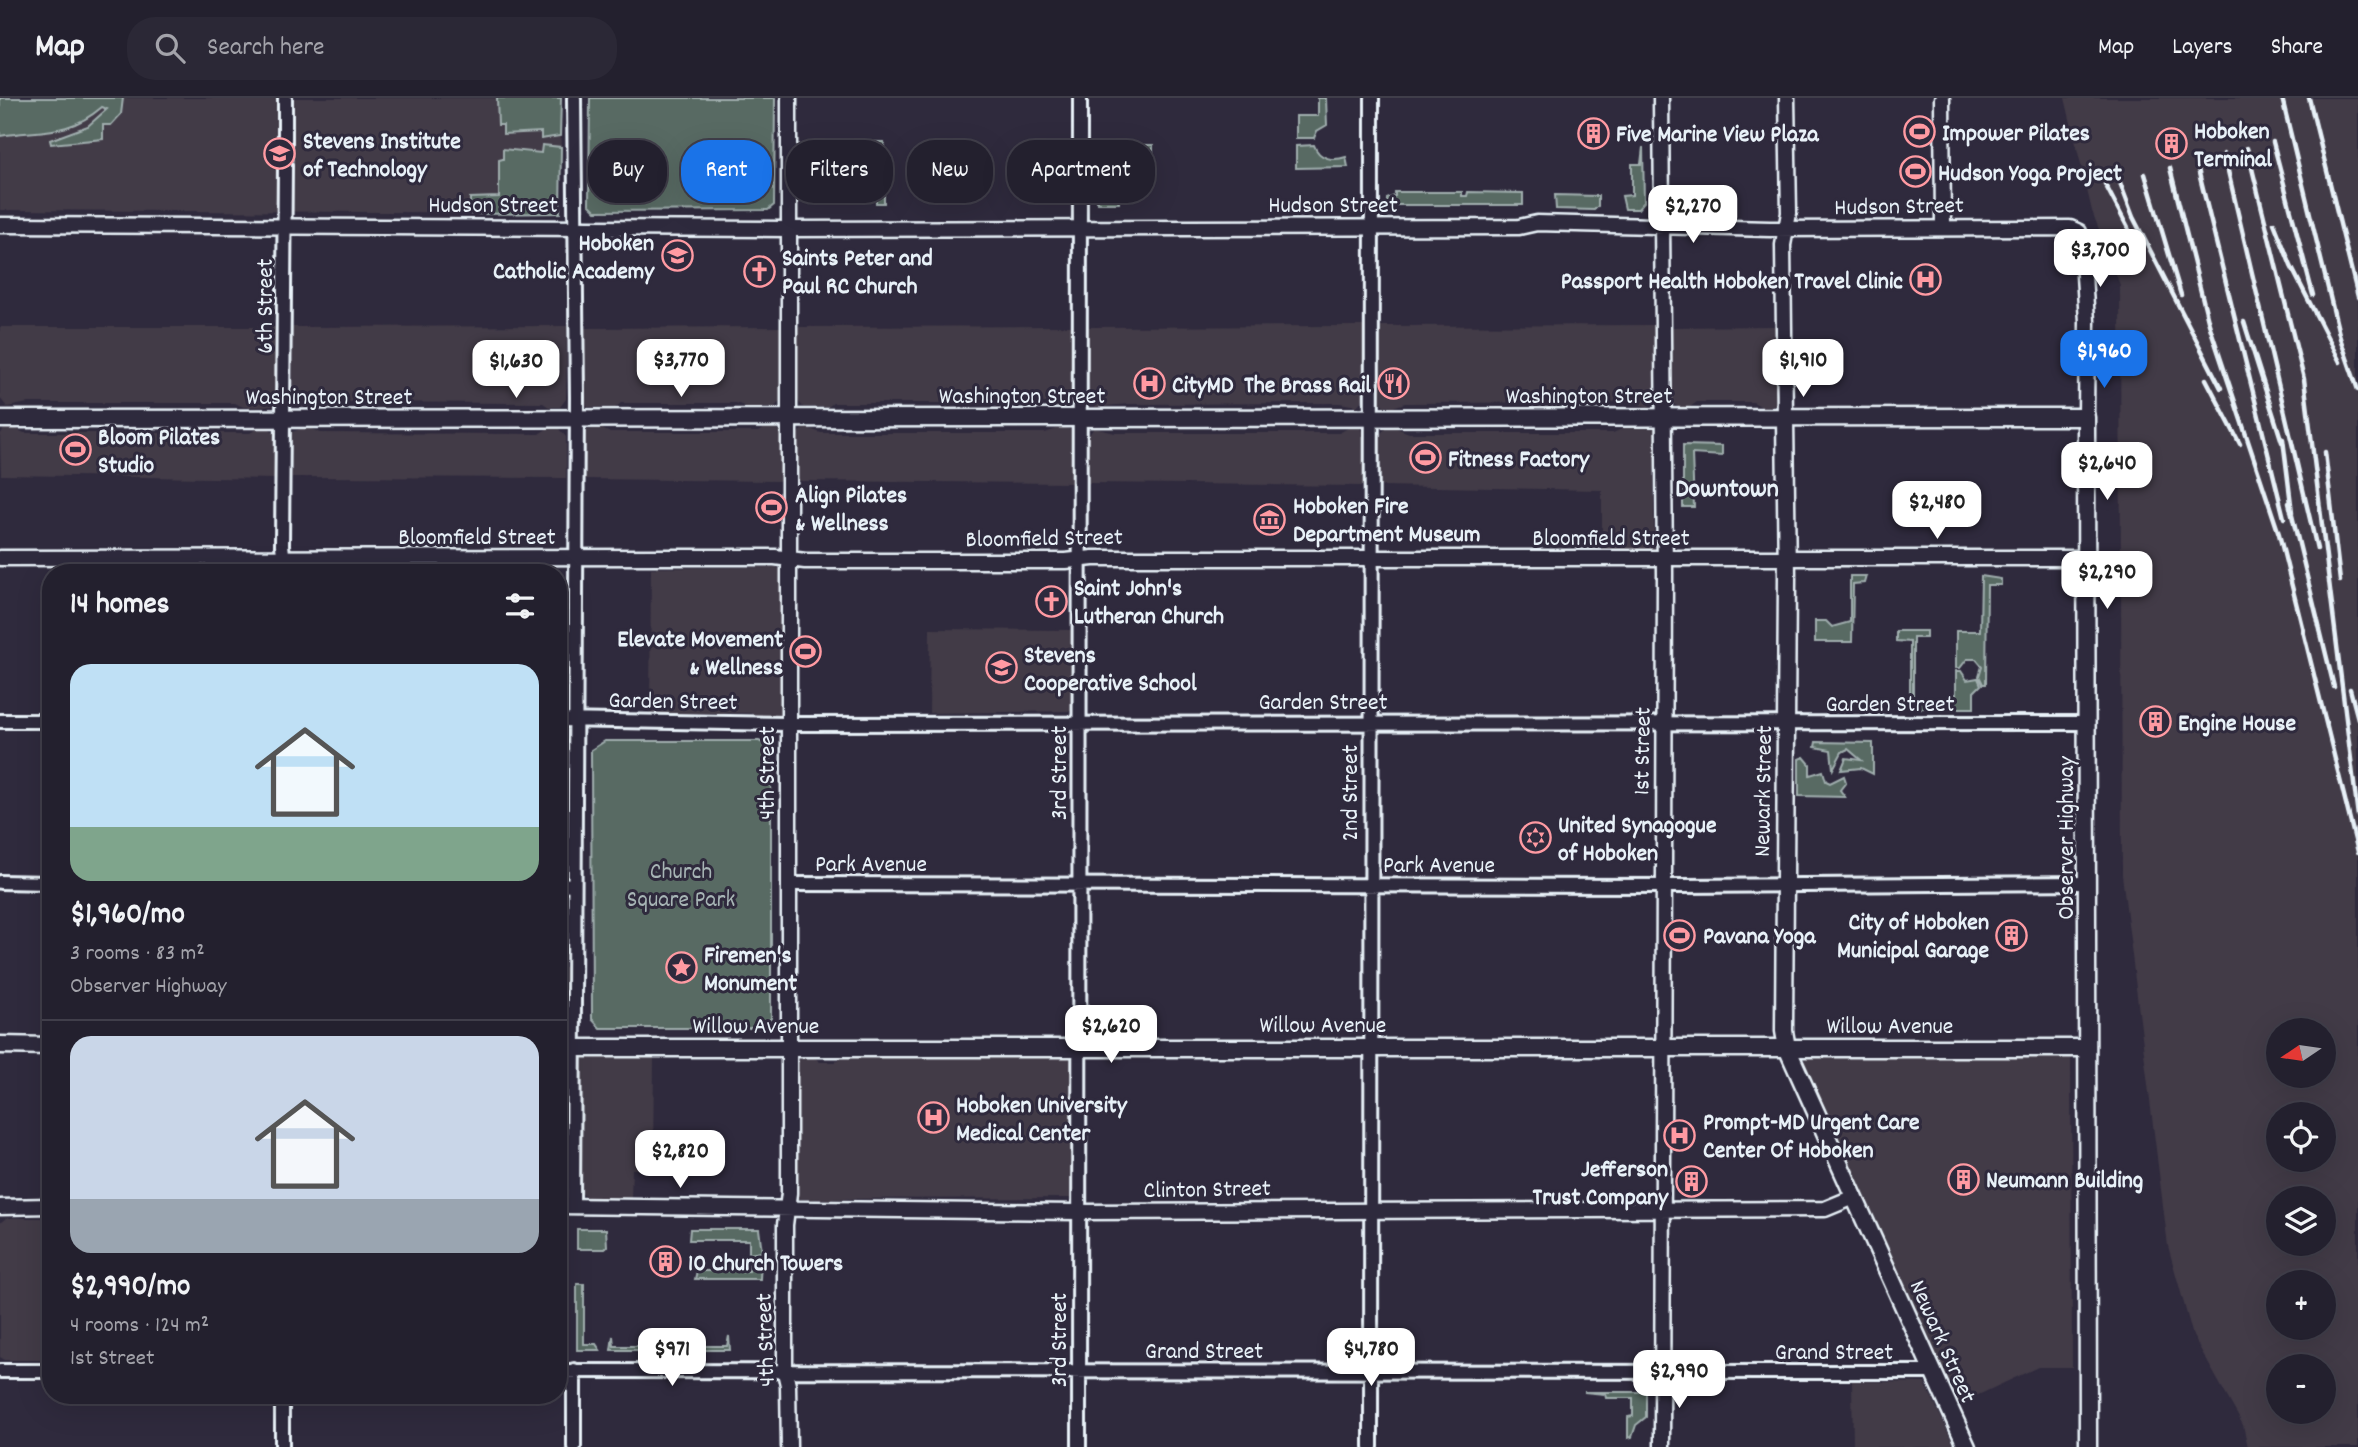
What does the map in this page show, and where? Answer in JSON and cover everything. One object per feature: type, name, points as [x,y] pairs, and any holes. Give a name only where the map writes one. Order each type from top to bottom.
[{"type":"main road","name":"Washington Street","points":[[0,419],[2086,417]]},
{"type":"main road","name":"Observer Highway","points":[[2086,417],[2088,1447]]},
{"type":"main road","name":"Newark Street","points":[[1785,418],[1786,723],[1783,886],[1784,1031],[1787,1048],[1967,1447]]},
{"type":"main road","points":[[0,1045],[42,1046]]},
{"type":"main road","name":"Willow Avenue","points":[[567,1048],[2087,1048]]},
{"type":"street","name":"6th Street","points":[[284,564],[285,98]]},
{"type":"street","points":[[567,1025],[573,884],[576,559],[574,98]]},
{"type":"street","name":"4th Street","points":[[789,98],[789,1193],[786,1209],[785,1372],[788,1385],[789,1447]]},
{"type":"street","name":"3rd Street","points":[[1079,1447],[1080,98]]},
{"type":"street","name":"2nd Street","points":[[1371,1447],[1372,98]]},
{"type":"street","name":"1st Street","points":[[1661,98],[1665,418],[1662,1447]]},
{"type":"street","name":"Newark Street","points":[[1785,418],[1785,229],[1789,213],[1787,98]]},
{"type":"street","points":[[1942,98],[1943,227]]},
{"type":"street","name":"Hudson Street","points":[[0,225],[789,229],[1081,226],[1519,227],[1536,223],[1785,229],[1943,227],[2076,230]]},
{"type":"street","name":"Observer Highway","points":[[2076,230],[2082,245],[2082,292],[2087,321],[2086,417]]},
{"type":"street","name":"Bloomfield Street","points":[[0,558],[243,564]]},
{"type":"street","name":"Bloomfield Street","points":[[333,564],[576,559],[1665,561],[2088,558]]},
{"type":"street","name":"Garden Street","points":[[567,720],[788,724],[2088,723]]},
{"type":"street","points":[[0,721],[42,721]]},
{"type":"street","points":[[0,882],[42,883]]},
{"type":"street","name":"Park Avenue","points":[[789,884],[1783,886],[2088,883]]},
{"type":"street","points":[[567,884],[573,884]]},
{"type":"street","name":"Clinton Street","points":[[567,1206],[1078,1212],[1825,1209],[1854,1197]]},
{"type":"street","points":[[0,1207],[42,1206]]},
{"type":"street","name":"Grand Street","points":[[567,1370],[1934,1372]]},
{"type":"street","points":[[574,1370],[574,1447]]},
{"type":"street","points":[[0,1371],[42,1371]]},
{"type":"street","points":[[282,1404],[282,1447]]},
{"type":"shaded area","name":"Stevens Institute of Technology","points":[[0,98],[561,98],[560,213],[0,210]]},
{"type":"shaded area","points":[[2065,98],[2358,98],[2358,1447],[2248,1447],[2243,1425],[2193,1336],[2168,1246],[2122,875],[2120,285],[2092,211]]},
{"type":"shaded area","points":[[1655,325],[1656,400],[1648,407],[1631,402],[1405,403],[1393,407],[1384,406],[1380,401],[1380,326]]},
{"type":"shaded area","points":[[567,326],[566,399],[560,407],[549,407],[543,403],[333,402],[325,406],[302,407],[293,400],[292,327]]},
{"type":"shaded area","points":[[1072,326],[1073,401],[1068,407],[1055,407],[1049,403],[833,403],[828,407],[803,407],[796,399],[796,327]]},
{"type":"shaded area","points":[[1365,326],[1364,398],[1357,406],[1340,403],[1128,404],[1096,407],[1089,400],[1088,327]]},
{"type":"shaded area","points":[[1778,326],[1778,401],[1773,406],[1762,407],[1753,402],[1697,402],[1690,407],[1678,407],[1671,402],[1670,327]]},
{"type":"shaded area","points":[[0,327],[277,327],[277,400],[272,406],[263,407],[243,407],[235,403],[28,403],[7,407],[0,398]]},
{"type":"shaded area","points":[[781,327],[780,401],[775,407],[746,407],[736,403],[621,403],[615,408],[588,407],[582,399],[582,328]]},
{"type":"shaded area","points":[[13,427],[24,433],[250,433],[259,428],[269,428],[277,436],[277,479],[1,475],[0,435],[4,429]]},
{"type":"shaded area","points":[[306,427],[321,433],[539,434],[548,428],[559,429],[566,437],[566,478],[292,477],[292,432]]},
{"type":"shaded area","points":[[599,427],[608,432],[758,432],[766,427],[777,428],[782,435],[782,481],[582,479],[584,431]]},
{"type":"shaded area","points":[[805,427],[821,433],[1045,433],[1063,427],[1071,430],[1073,435],[1073,483],[796,481],[796,435]]},
{"type":"shaded area","points":[[1350,427],[1360,428],[1364,435],[1364,486],[1088,483],[1088,436],[1094,428],[1115,433],[1339,433]]},
{"type":"shaded area","points":[[1394,427],[1409,433],[1613,433],[1624,428],[1656,428],[1654,550],[1602,552],[1602,490],[1380,486],[1380,434],[1386,428]]},
{"type":"shaded area","points":[[777,567],[783,573],[783,715],[756,717],[751,713],[650,713],[651,568]]},
{"type":"shaded area","name":"Stevens Cooperative School","points":[[930,629],[1073,630],[1071,711],[929,713]]},
{"type":"shaded area","points":[[587,1055],[654,1055],[653,1165],[650,1169],[632,1169],[631,1198],[588,1198],[581,1193],[582,1059]]},
{"type":"shaded area","name":"Hoboken University Medical Center","points":[[845,1056],[1069,1057],[1072,1064],[1070,1198],[799,1199],[796,1193],[794,1139],[797,1061],[801,1057],[814,1057],[820,1062],[835,1062]]},
{"type":"shaded area","points":[[1806,1057],[2071,1058],[2072,1367],[2038,1367],[1959,1404],[1807,1069],[1804,1061]]},
{"type":"shaded area","points":[[6,1218],[42,1218],[42,1360],[5,1360],[0,1357],[0,1223]]},
{"type":"shaded area","points":[[1852,1381],[1925,1383],[1955,1447],[1853,1447]]},
{"type":"green space","points":[[0,98],[123,98],[121,114],[111,125],[103,125],[103,139],[51,144],[50,140],[88,126],[107,109],[102,107],[89,117],[65,128],[0,136]]},
{"type":"green space","points":[[497,98],[561,98],[560,136],[541,139],[541,132],[503,134],[503,125],[498,125]]},
{"type":"green space","points":[[590,98],[775,98],[774,205],[768,210],[596,211],[589,203],[667,203],[667,140],[590,140]]},
{"type":"green space","points":[[1318,98],[1326,98],[1327,125],[1317,131],[1314,138],[1296,138],[1296,116],[1318,116]]},
{"type":"green space","points":[[542,145],[561,147],[560,213],[470,214],[470,198],[499,197],[499,160],[503,159],[503,149],[541,153]]},
{"type":"green space","points":[[1314,145],[1319,154],[1327,158],[1346,157],[1348,167],[1296,168],[1296,146]]},
{"type":"green space","points":[[1643,147],[1644,202],[1638,209],[1625,209],[1622,196],[1632,195],[1632,164],[1641,164]]},
{"type":"green space","points":[[1395,192],[1462,192],[1462,196],[1467,196],[1468,192],[1523,193],[1523,205],[1387,205],[1387,199],[1395,196]]},
{"type":"green space","points":[[1555,195],[1598,196],[1598,206],[1594,210],[1556,209]]},
{"type":"green space","points":[[1683,445],[1722,446],[1722,456],[1692,454],[1694,507],[1683,507]]},
{"type":"green space","points":[[1850,576],[1866,576],[1864,583],[1853,584],[1852,642],[1815,642],[1815,621],[1826,621],[1832,627],[1850,622]]},
{"type":"green space","points":[[1981,576],[2001,579],[2001,585],[1987,585],[1986,684],[1983,684],[1979,676],[1982,666],[1976,659],[1967,659],[1960,668],[1956,668],[1956,631],[1980,631]]},
{"type":"green space","points":[[1896,631],[1926,631],[1926,638],[1913,638],[1913,700],[1924,701],[1925,708],[1910,708],[1910,642],[1896,641]]},
{"type":"green space","points":[[1956,671],[1961,671],[1967,680],[1978,678],[1981,685],[1974,692],[1974,708],[1956,708]]},
{"type":"green space","name":"Church Square Park","points":[[605,741],[759,741],[771,747],[771,1018],[762,1028],[600,1028],[592,1019],[591,750]]},
{"type":"green space","points":[[1816,742],[1873,743],[1873,774],[1861,768],[1841,770],[1846,758],[1861,760],[1848,749],[1842,752],[1833,769],[1831,750],[1815,747]]},
{"type":"green space","points":[[1804,757],[1810,764],[1810,775],[1823,771],[1826,781],[1830,783],[1844,776],[1846,782],[1840,790],[1845,797],[1799,796],[1799,759]]},
{"type":"green space","points":[[577,1229],[606,1229],[607,1246],[604,1249],[577,1249]]},
{"type":"green space","points":[[690,1229],[759,1229],[762,1252],[749,1254],[749,1240],[689,1240]]},
{"type":"green space","points":[[749,1258],[761,1259],[760,1279],[695,1279],[697,1271],[749,1271]]},
{"type":"green space","points":[[577,1284],[584,1284],[584,1344],[596,1344],[600,1350],[577,1350]]},
{"type":"green space","points":[[613,1336],[614,1346],[668,1346],[670,1336],[673,1346],[727,1346],[729,1336],[730,1350],[611,1350]]},
{"type":"green space","points":[[1584,1392],[1646,1392],[1646,1417],[1636,1425],[1632,1437],[1628,1438],[1628,1417],[1633,1416],[1633,1398],[1606,1398],[1605,1394]]},
{"type":"railway","points":[[2282,98],[2340,338],[2358,390]]},
{"type":"railway","points":[[2309,98],[2358,297]]},
{"type":"railway","points":[[2273,142],[2313,295]]},
{"type":"railway","points":[[2247,148],[2304,379],[2358,816]]},
{"type":"railway","points":[[2224,154],[2317,549]]},
{"type":"railway","points":[[2196,161],[2284,518]]},
{"type":"railway","points":[[2170,168],[2209,324],[2279,534],[2358,852]]},
{"type":"railway","points":[[2145,174],[2181,295]]},
{"type":"railway","points":[[2119,180],[2133,217],[2221,388]]},
{"type":"railway","points":[[2105,184],[2129,230]]},
{"type":"railway","points":[[2274,223],[2291,266],[2340,362]]},
{"type":"railway","points":[[2244,322],[2282,442]]},
{"type":"railway","points":[[2206,379],[2240,444]]},
{"type":"railway","points":[[2283,439],[2292,512]]},
{"type":"railway","points":[[2325,452],[2340,581]]},
{"type":"railway","points":[[2289,503],[2334,687]]},
{"type":"railway","points":[[2350,689],[2358,719]]},
{"type":"place","name":"Impower Pilates","points":[[1919,132]]},
{"type":"place","name":"Five Marine View Plaza","points":[[1593,133]]},
{"type":"place","name":"Hoboken Terminal","points":[[2171,144]]},
{"type":"place","name":"Stevens Institute of Technology","points":[[280,154]]},
{"type":"place","name":"Hudson Yoga Project","points":[[1915,172]]},
{"type":"place","name":"Hoboken Catholic Academy","points":[[677,256]]},
{"type":"place","name":"Saints Peter and Paul RC Church","points":[[759,271]]},
{"type":"place","name":"Passport Health Hoboken Travel Clinic","points":[[1926,280]]},
{"type":"place","name":"CityMD","points":[[1149,384]]},
{"type":"place","name":"The Brass Rail","points":[[1394,384]]},
{"type":"place","name":"Bloom Pilates Studio","points":[[75,450]]},
{"type":"place","name":"Fitness Factory","points":[[1425,458]]},
{"type":"place","name":"Align Pilates & Wellness","points":[[772,508]]},
{"type":"place","name":"Hoboken Fire Department Museum","points":[[1270,519]]},
{"type":"place","name":"Saint John's Lutheran Church","points":[[1051,601]]},
{"type":"place","name":"Elevate Movement & Wellness","points":[[806,652]]},
{"type":"place","name":"Stevens Cooperative School","points":[[1001,668]]},
{"type":"place","name":"Engine House","points":[[2155,722]]},
{"type":"place","name":"United Synagogue of Hoboken","points":[[1535,838]]},
{"type":"place","name":"Pavana Yoga","points":[[1680,935]]},
{"type":"place","name":"City of Hoboken Municipal Garage","points":[[2012,935]]},
{"type":"place","name":"Firemen's Monument","points":[[681,968]]},
{"type":"place","name":"Hoboken University Medical Center","points":[[933,1118]]},
{"type":"place","name":"Prompt-MD Urgent Care Center Of Hoboken","points":[[1680,1135]]},
{"type":"place","name":"Neumann Building","points":[[1963,1179]]},
{"type":"place","name":"Jefferson Trust Company","points":[[1691,1182]]},
{"type":"place","name":"10 Church Towers","points":[[665,1262]]},
{"type":"district","name":"Downtown","points":[[1727,487]]}]
